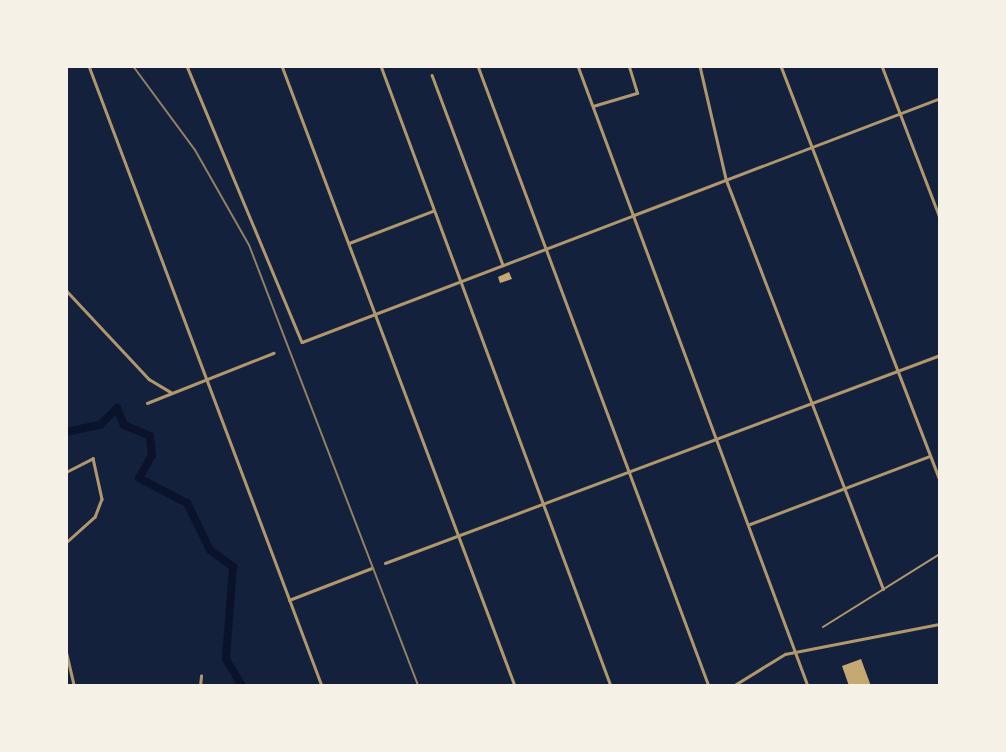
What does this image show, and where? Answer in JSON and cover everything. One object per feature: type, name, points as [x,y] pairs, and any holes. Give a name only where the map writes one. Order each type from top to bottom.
[{"type":"street","points":[[89,66],[322,685]]},
{"type":"street","points":[[187,66],[302,342],[940,99]]},
{"type":"street","points":[[282,66],[515,685]]},
{"type":"street","points":[[382,66],[433,211],[611,685]]},
{"type":"street","points":[[478,66],[709,685]]},
{"type":"street","points":[[578,66],[808,685]]},
{"type":"street","points":[[593,106],[637,93],[629,66]]},
{"type":"street","points":[[700,66],[726,179],[883,589]]},
{"type":"street","points":[[782,66],[940,480]]},
{"type":"street","points":[[882,66],[940,218]]},
{"type":"street","points":[[432,75],[503,265]]},
{"type":"street","points":[[349,243],[433,211]]},
{"type":"street","points":[[66,290],[149,379],[171,392]]},
{"type":"street","points":[[147,403],[273,353]]},
{"type":"street","points":[[385,563],[940,355]]},
{"type":"street","points":[[750,524],[930,455]]},
{"type":"street","points":[[66,472],[80,461],[91,457],[97,464],[102,499],[95,517],[66,543]]},
{"type":"street","points":[[823,627],[940,554]]},
{"type":"street","points":[[289,600],[372,568]]},
{"type":"street","points":[[733,685],[795,651],[940,624]]},
{"type":"street","points":[[66,650],[74,685]]},
{"type":"street","points":[[200,685],[201,676]]},
{"type":"building","points":[[509,272],[512,279],[500,283],[498,277]]},
{"type":"building","points":[[861,659],[871,686],[849,686],[842,666]]},
{"type":"waterway","points":[[66,432],[100,425],[117,408],[124,425],[150,436],[152,455],[139,478],[187,503],[210,550],[233,567],[226,659],[242,686]]},
{"type":"railway","points":[[133,66],[195,150],[249,245],[418,686]]}]
